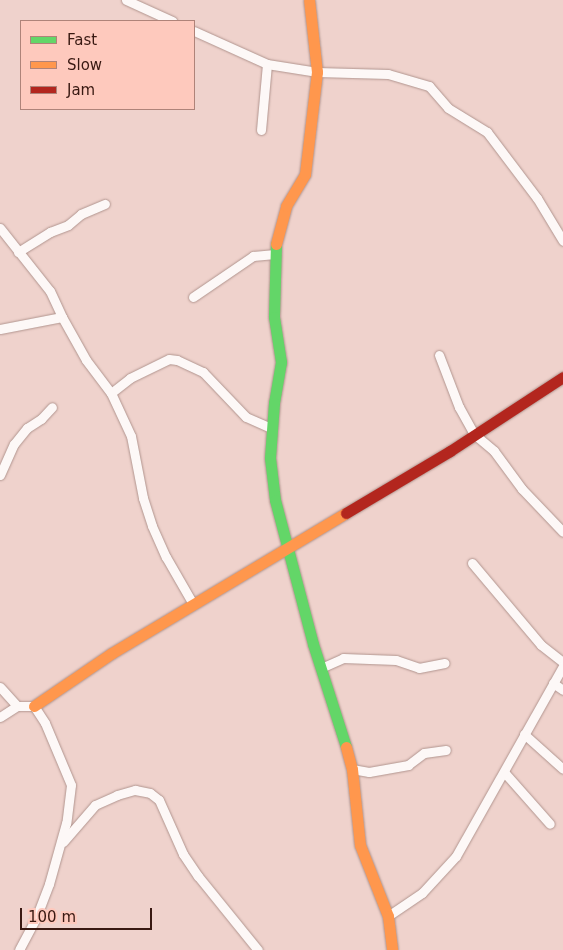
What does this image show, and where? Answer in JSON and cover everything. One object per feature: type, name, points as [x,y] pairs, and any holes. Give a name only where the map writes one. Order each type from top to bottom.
[{"type":"street","points":[[126,0],[170,20]]},
{"type":"street","points":[[309,0],[317,72],[305,174],[286,206],[279,223],[274,317],[281,362],[271,428],[270,458],[275,500],[321,668],[338,716],[352,769],[360,845],[388,916],[392,950]]},
{"type":"street","points":[[195,31],[267,64],[317,72],[388,74],[429,86],[448,108],[487,132],[537,198],[563,241]]},
{"type":"street","points":[[261,130],[267,64]]},
{"type":"street","points":[[18,252],[50,232],[68,225],[81,214],[105,204]]},
{"type":"street","points":[[0,228],[50,291],[86,360],[111,393],[131,436],[143,498],[152,526],[166,557],[193,604]]},
{"type":"street","points":[[193,296],[253,256],[276,254]]},
{"type":"street","points":[[0,329],[62,317]]},
{"type":"street","points":[[439,355],[459,407],[474,434],[494,451],[522,489],[563,532]]},
{"type":"street","points":[[111,393],[130,378],[169,359],[177,360],[203,372],[246,416],[271,428]]},
{"type":"street","points":[[0,716],[18,706],[34,706],[112,653],[288,546],[450,451],[563,377]]},
{"type":"street","points":[[0,475],[14,444],[28,428],[41,419],[52,407]]},
{"type":"street","points":[[472,563],[541,645],[563,662]]},
{"type":"street","points":[[321,668],[343,658],[396,660],[419,668],[445,663]]},
{"type":"street","points":[[388,916],[422,893],[456,856],[563,666]]},
{"type":"street","points":[[552,683],[563,690]]},
{"type":"street","points":[[0,687],[18,706]]},
{"type":"street","points":[[19,950],[49,884],[66,823],[71,785],[45,723],[34,706]]},
{"type":"street","points":[[524,734],[563,769]]},
{"type":"street","points":[[352,769],[369,772],[408,765],[424,753],[446,750]]},
{"type":"street","points":[[504,772],[550,824]]},
{"type":"street","points":[[60,845],[95,804],[135,790],[150,793],[159,800],[183,854],[198,876],[258,950]]},
{"type":"traffic: fast","points":[[276,244],[274,317],[281,362],[274,403],[270,458],[275,500],[313,644],[346,747]]},
{"type":"traffic: slow","points":[[276,244],[286,206],[305,174],[317,72],[309,0]]},
{"type":"traffic: slow","points":[[34,706],[112,653],[346,513]]},
{"type":"traffic: slow","points":[[346,747],[352,769],[360,845],[388,916],[392,950]]},
{"type":"traffic: jam","points":[[346,513],[450,451],[563,377]]}]
